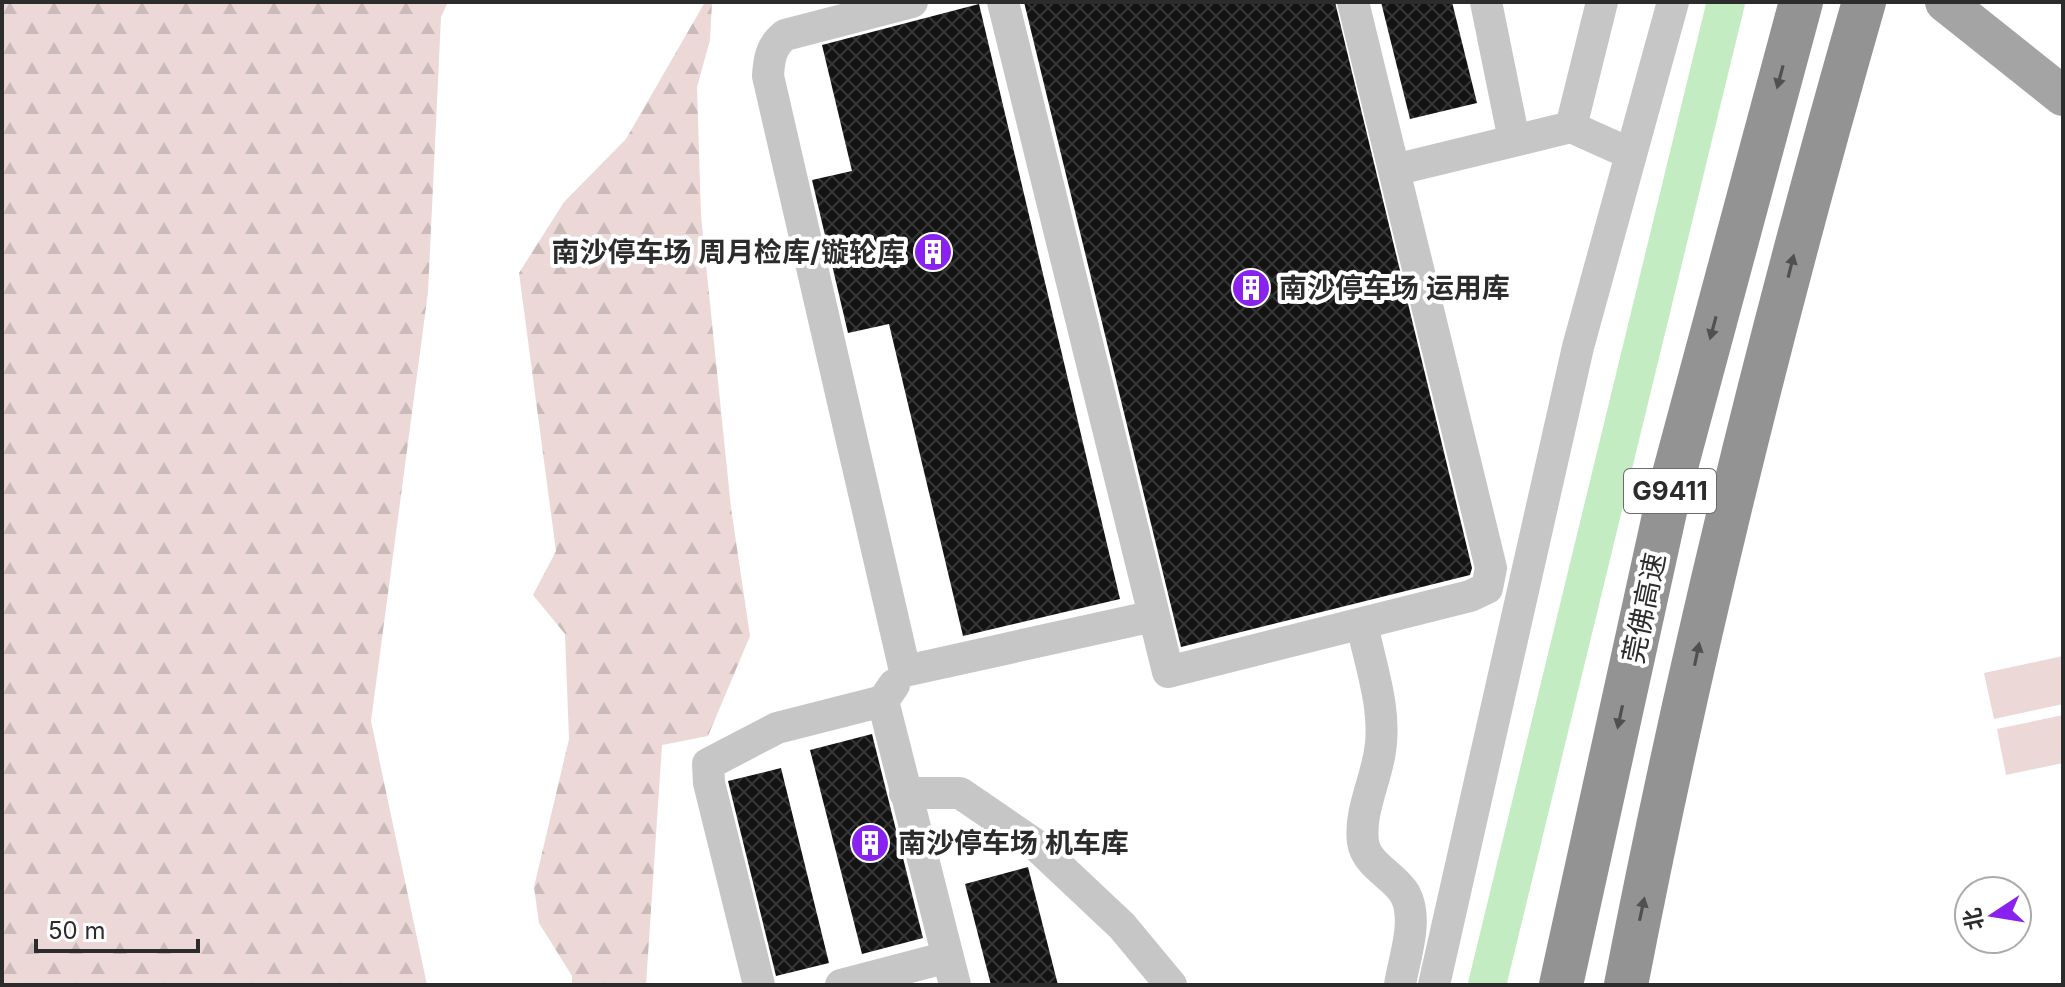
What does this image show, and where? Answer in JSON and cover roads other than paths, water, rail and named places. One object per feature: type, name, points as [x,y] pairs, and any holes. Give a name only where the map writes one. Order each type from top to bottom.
[{"type":"highway","name":"莞佛高速","points":[[1561,985],[1669,493],[1801,2]]},
{"type":"highway","name":"G9411","points":[[1626,985],[1715,568],[1811,187],[1864,2]]},
{"type":"main road","points":[[1945,2],[2063,96]]},
{"type":"street","points":[[905,671],[768,76],[769,55],[785,35],[912,2]]},
{"type":"street","points":[[1003,2],[1168,672],[1470,596],[1487,588],[1491,568],[1353,2]]},
{"type":"street","points":[[1486,2],[1514,140]]},
{"type":"street","points":[[1571,127],[1602,2]]},
{"type":"street","points":[[1434,985],[1578,347],[1673,2]]},
{"type":"street","points":[[1394,170],[1571,127],[1631,154]]},
{"type":"street","points":[[759,985],[709,783],[708,764],[777,728],[883,701],[905,671],[1154,616]]},
{"type":"street","points":[[1362,624],[1381,717],[1381,749],[1363,827],[1363,846],[1405,894],[1411,921],[1400,985]]},
{"type":"street","points":[[841,985],[952,971],[883,701]]},
{"type":"street","points":[[905,793],[960,793],[1036,845],[1122,926],[1171,985]]},
{"type":"waterway","points":[[1487,985],[1726,2]]},
{"type":"place","name":"南沙停车场 周月检库/镟轮库","points":[[933,252]]},
{"type":"place","name":"南沙停车场 运用库","points":[[1251,288]]},
{"type":"place","name":"南沙停车场 机车库","points":[[870,843]]}]
